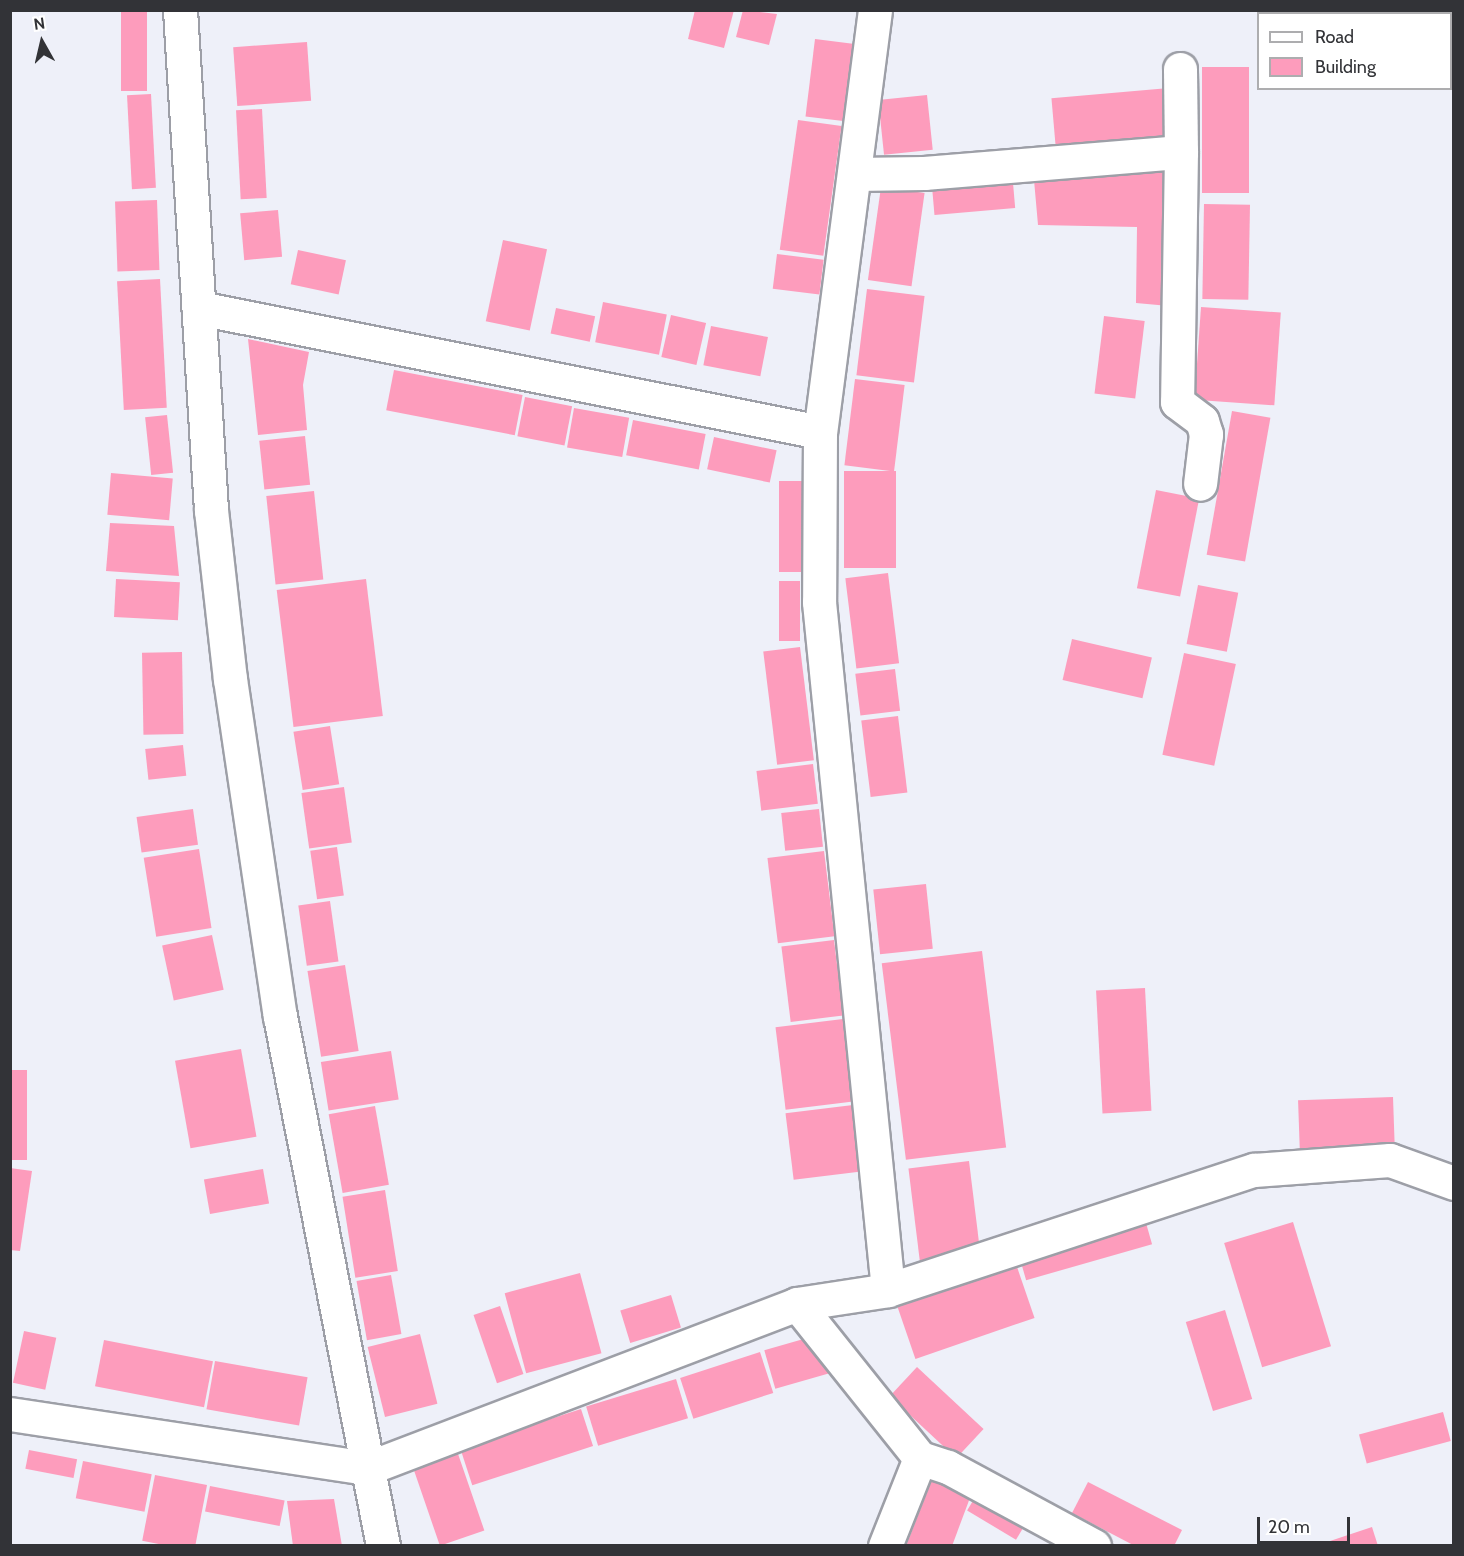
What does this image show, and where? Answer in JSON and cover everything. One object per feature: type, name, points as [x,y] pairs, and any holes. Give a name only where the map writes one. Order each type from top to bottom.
[{"type":"street","points":[[180,10],[211,510],[230,680],[280,1016],[383,1545]]},
{"type":"street","points":[[875,10],[820,432],[819,602],[888,1290]]},
{"type":"street","points":[[1180,69],[1177,402],[1202,421],[1206,434],[1200,484]]},
{"type":"street","points":[[854,174],[924,173],[1181,152]]},
{"type":"street","points":[[199,308],[820,432]]},
{"type":"street","points":[[10,1414],[368,1468],[796,1304],[888,1290],[1254,1170],[1390,1160],[1454,1183]]},
{"type":"street","points":[[796,1304],[920,1458],[948,1467],[1094,1545]]},
{"type":"street","points":[[885,1545],[920,1458]]},
{"type":"building","points":[[121,10],[147,10],[147,91],[121,91]]},
{"type":"building","points":[[695,10],[734,10],[724,48],[688,39]]},
{"type":"building","points":[[743,10],[777,14],[769,45],[736,37]]},
{"type":"building","points":[[815,39],[853,44],[843,121],[805,116]]},
{"type":"building","points":[[307,42],[311,101],[237,106],[233,47]]},
{"type":"building","points":[[1202,67],[1249,67],[1249,193],[1202,193]]},
{"type":"building","points":[[1169,88],[1173,136],[1056,146],[1051,98]]},
{"type":"building","points":[[151,94],[156,188],[132,189],[127,95]]},
{"type":"building","points":[[927,95],[933,150],[884,155],[878,100]]},
{"type":"building","points":[[262,109],[267,198],[241,199],[236,110]]},
{"type":"building","points":[[798,120],[842,126],[823,256],[780,250]]},
{"type":"building","points":[[1174,166],[1169,306],[1136,303],[1137,227],[1038,225],[1034,180]]},
{"type":"building","points":[[1013,183],[1015,208],[934,215],[932,190]]},
{"type":"building","points":[[881,187],[925,193],[911,286],[868,280]]},
{"type":"building","points":[[157,200],[159,270],[117,271],[115,201]]},
{"type":"building","points":[[1204,204],[1250,205],[1248,300],[1202,299]]},
{"type":"building","points":[[278,210],[282,257],[244,260],[240,213]]},
{"type":"building","points":[[503,240],[547,249],[530,331],[486,321]]},
{"type":"building","points":[[298,250],[346,260],[339,294],[291,284]]},
{"type":"building","points":[[777,254],[824,260],[819,294],[773,289]]},
{"type":"building","points":[[160,279],[167,408],[124,410],[117,281]]},
{"type":"building","points":[[867,289],[925,296],[914,382],[856,375]]},
{"type":"building","points":[[603,302],[667,314],[659,355],[595,342]]},
{"type":"building","points":[[1201,307],[1281,313],[1274,405],[1195,400]]},
{"type":"building","points":[[556,308],[595,316],[590,342],[551,333]]},
{"type":"building","points":[[671,315],[706,323],[696,365],[661,357]]},
{"type":"building","points":[[1104,316],[1145,321],[1135,398],[1094,393]]},
{"type":"building","points":[[711,326],[768,337],[760,376],[703,365]]},
{"type":"building","points":[[248,339],[309,352],[303,385],[307,430],[258,435]]},
{"type":"building","points":[[394,370],[523,395],[515,435],[386,410]]},
{"type":"building","points":[[855,379],[905,385],[894,471],[844,465]]},
{"type":"building","points":[[525,397],[572,406],[564,445],[517,436]]},
{"type":"building","points":[[574,408],[629,418],[622,457],[567,447]]},
{"type":"building","points":[[1232,411],[1270,418],[1245,562],[1207,555]]},
{"type":"building","points":[[167,415],[173,473],[151,475],[145,417]]},
{"type":"building","points":[[633,420],[706,434],[699,469],[626,455]]},
{"type":"building","points":[[305,436],[310,485],[264,490],[259,441]]},
{"type":"building","points":[[714,437],[777,450],[770,483],[707,469]]},
{"type":"building","points":[[844,471],[896,471],[896,568],[844,568]]},
{"type":"building","points":[[111,473],[173,478],[169,520],[107,515]]},
{"type":"building","points":[[779,481],[802,481],[802,572],[779,572]]},
{"type":"building","points":[[1156,490],[1199,498],[1180,597],[1137,588]]},
{"type":"building","points":[[314,491],[323,580],[276,585],[266,496]]},
{"type":"building","points":[[110,523],[174,526],[179,576],[106,571]]},
{"type":"building","points":[[888,573],[899,663],[856,669],[845,578]]},
{"type":"building","points":[[116,579],[180,582],[178,620],[114,617]]},
{"type":"building","points":[[366,579],[383,716],[293,727],[277,590]]},
{"type":"building","points":[[779,581],[800,581],[800,641],[779,641]]},
{"type":"building","points":[[1198,585],[1238,593],[1227,652],[1187,644]]},
{"type":"building","points":[[1072,639],[1152,657],[1142,698],[1063,680]]},
{"type":"building","points":[[800,647],[814,760],[777,765],[763,652]]},
{"type":"building","points":[[182,652],[183,734],[143,735],[142,653]]},
{"type":"building","points":[[1184,653],[1236,664],[1214,766],[1162,755]]},
{"type":"building","points":[[895,669],[900,711],[860,716],[855,674]]},
{"type":"building","points":[[898,716],[907,792],[871,797],[861,721]]},
{"type":"building","points":[[330,726],[339,784],[303,790],[293,732]]},
{"type":"building","points":[[183,745],[186,776],[148,780],[145,749]]},
{"type":"building","points":[[813,764],[818,804],[761,811],[756,771]]},
{"type":"building","points":[[344,787],[352,842],[309,848],[301,793]]},
{"type":"building","points":[[193,809],[198,845],[142,853],[137,817]]},
{"type":"building","points":[[819,809],[823,847],[785,851],[781,813]]},
{"type":"building","points":[[337,847],[344,896],[317,899],[310,851]]},
{"type":"building","points":[[199,849],[212,928],[156,937],[144,858]]},
{"type":"building","points":[[824,851],[834,936],[778,943],[767,858]]},
{"type":"building","points":[[926,884],[933,949],[880,954],[873,890]]},
{"type":"building","points":[[330,901],[338,961],[307,966],[298,905]]},
{"type":"building","points":[[212,935],[224,990],[174,1000],[162,946]]},
{"type":"building","points":[[834,940],[843,1015],[791,1022],[781,946]]},
{"type":"building","points":[[982,951],[1006,1148],[906,1160],[882,963]]},
{"type":"building","points":[[345,965],[359,1051],[321,1057],[307,971]]},
{"type":"building","points":[[1145,988],[1151,1111],[1103,1113],[1096,991]]},
{"type":"building","points":[[843,1019],[853,1101],[786,1110],[776,1027]]},
{"type":"building","points":[[241,1049],[256,1137],[190,1148],[175,1061]]},
{"type":"building","points":[[391,1051],[399,1099],[329,1111],[321,1062]]},
{"type":"building","points":[[10,1070],[27,1070],[27,1160],[10,1160]]},
{"type":"building","points":[[1393,1097],[1395,1154],[1300,1157],[1298,1100]]},
{"type":"building","points":[[853,1105],[861,1172],[794,1180],[786,1113]]},
{"type":"building","points":[[375,1106],[389,1185],[343,1193],[329,1114]]},
{"type":"building","points":[[969,1161],[980,1254],[920,1262],[908,1168]]},
{"type":"building","points":[[10,1168],[32,1171],[20,1251],[10,1250]]},
{"type":"building","points":[[263,1169],[269,1203],[210,1214],[204,1179]]},
{"type":"building","points":[[385,1190],[398,1271],[355,1278],[343,1197]]},
{"type":"building","points":[[1293,1222],[1331,1346],[1262,1367],[1224,1243]]},
{"type":"building","points":[[1146,1223],[1152,1244],[1026,1280],[1020,1259]]},
{"type":"building","points":[[1016,1264],[1035,1318],[915,1359],[897,1305]]},
{"type":"building","points":[[580,1273],[601,1353],[526,1373],[505,1293]]},
{"type":"building","points":[[391,1275],[401,1334],[367,1340],[357,1281]]},
{"type":"building","points":[[671,1295],[681,1328],[630,1343],[620,1310]]},
{"type":"building","points":[[500,1306],[523,1374],[497,1383],[474,1315]]},
{"type":"building","points":[[1225,1310],[1252,1399],[1213,1411],[1186,1322]]},
{"type":"building","points":[[24,1331],[56,1338],[45,1390],[13,1383]]},
{"type":"building","points":[[420,1334],[437,1404],[385,1417],[368,1347]]},
{"type":"building","points":[[821,1334],[832,1372],[775,1389],[764,1350]]},
{"type":"building","points":[[104,1340],[213,1361],[204,1407],[95,1386]]},
{"type":"building","points":[[760,1352],[773,1393],[693,1419],[680,1378]]},
{"type":"building","points":[[215,1361],[308,1377],[299,1426],[206,1409]]},
{"type":"building","points":[[917,1367],[984,1429],[956,1458],[890,1396]]},
{"type":"building","points":[[676,1379],[688,1418],[598,1446],[586,1406]]},
{"type":"building","points":[[581,1409],[593,1446],[472,1485],[460,1448]]},
{"type":"building","points":[[1443,1412],[1451,1441],[1367,1463],[1359,1435]]},
{"type":"building","points":[[29,1450],[77,1459],[73,1478],[25,1469]]},
{"type":"building","points":[[457,1451],[484,1530],[440,1546],[413,1466]]},
{"type":"building","points":[[83,1461],[152,1474],[144,1512],[76,1498]]},
{"type":"building","points":[[935,1472],[974,1487],[952,1546],[906,1546]]},
{"type":"building","points":[[155,1475],[207,1485],[195,1546],[169,1546],[142,1541]]},
{"type":"building","points":[[1088,1482],[1182,1530],[1174,1546],[1135,1546],[1072,1513]]},
{"type":"building","points":[[210,1486],[285,1501],[280,1526],[205,1512]]},
{"type":"building","points":[[980,1489],[1029,1518],[1016,1540],[967,1510]]},
{"type":"building","points":[[334,1499],[342,1546],[293,1546],[287,1501]]},
{"type":"building","points":[[1372,1527],[1378,1546],[1318,1546],[1318,1545]]}]
